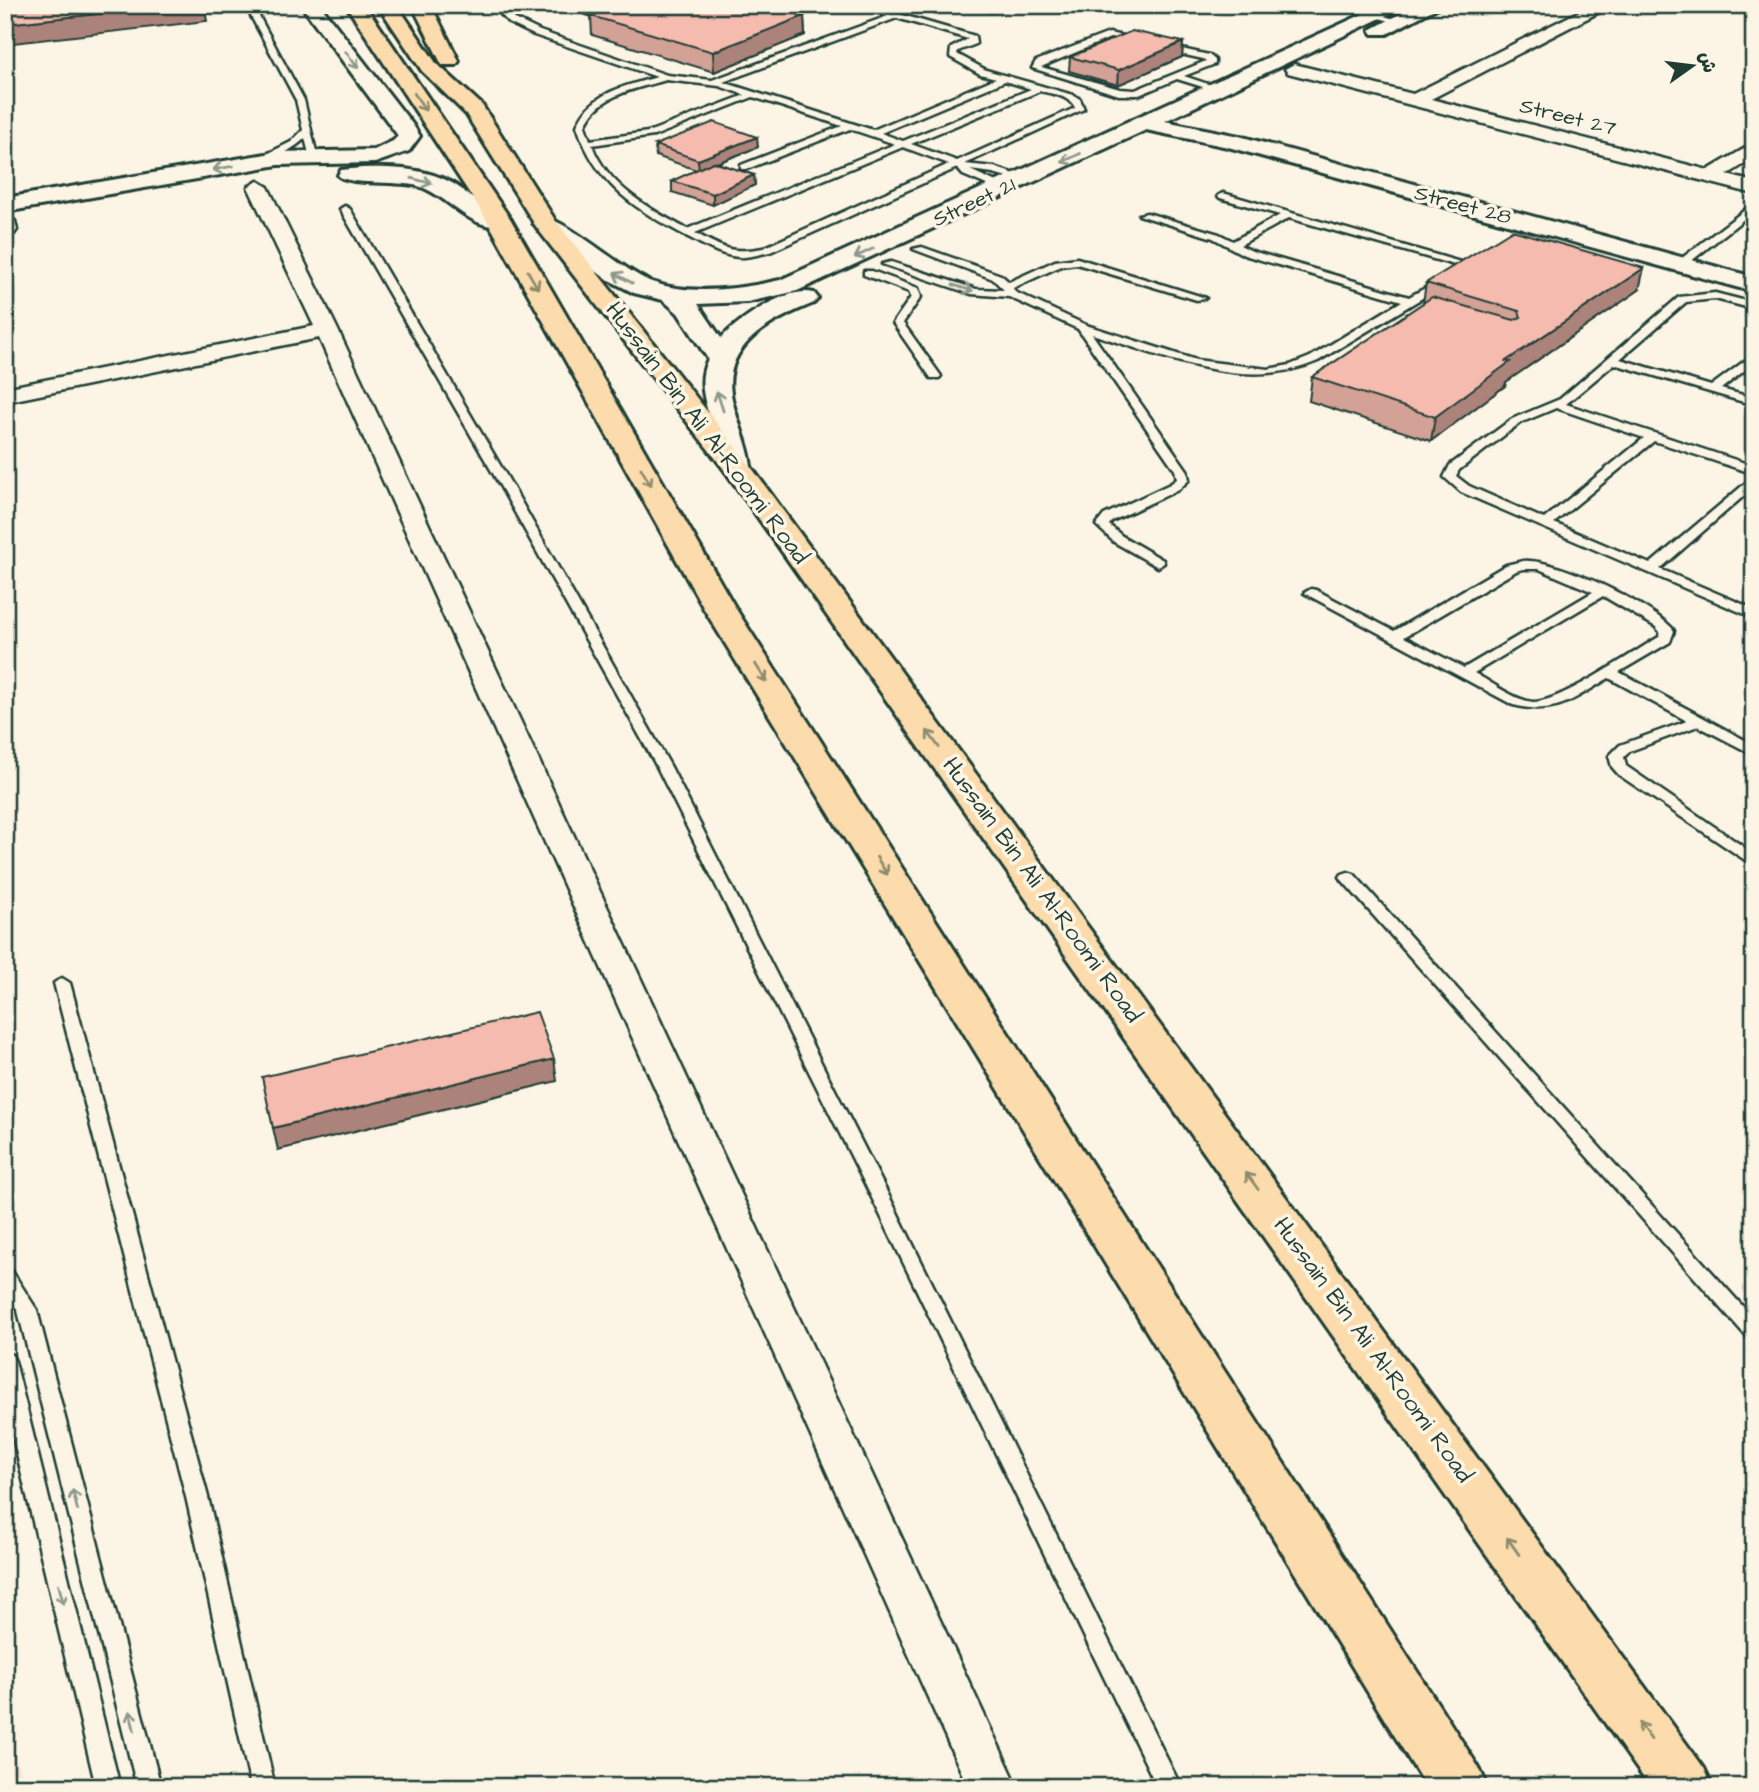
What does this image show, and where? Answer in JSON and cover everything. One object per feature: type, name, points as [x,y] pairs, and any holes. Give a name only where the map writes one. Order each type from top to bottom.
[{"type":"highway","name":"Hussain Bin Ali Al-Roomi Road","points":[[387,5],[429,67],[474,110],[545,223],[736,466],[1684,1787]]},
{"type":"highway","points":[[421,5],[474,110]]},
{"type":"highway","points":[[357,11],[499,220],[720,609],[1449,1777]]},
{"type":"street","points":[[5,205],[257,181],[314,166],[382,155],[396,149],[409,136],[310,5]]},
{"type":"street","points":[[1413,101],[1605,5]]},
{"type":"street","name":"Street 21","points":[[545,223],[626,280],[669,293],[724,296],[757,293],[812,276],[1145,123],[1294,69],[1398,11]]},
{"type":"street","name":"Street 21","points":[[721,358],[736,339],[757,321],[796,301],[878,268],[1171,128],[1217,97],[1398,11]]},
{"type":"street","name":"Street 27","points":[[1294,69],[1754,188]]},
{"type":"street","name":"Street 28","points":[[1217,97],[1211,121],[1220,129],[1236,135],[1754,278]]},
{"type":"street","name":"Street 28","points":[[1145,123],[1231,141],[1527,231],[1754,285]]},
{"type":"street","points":[[1711,177],[1754,149]]},
{"type":"street","points":[[314,166],[419,180],[452,194],[472,212],[499,220]]},
{"type":"street","points":[[257,181],[993,1787]]},
{"type":"street","points":[[6,227],[34,225]]},
{"type":"street","points":[[812,276],[818,285],[839,285]]},
{"type":"street","points":[[669,293],[688,308],[721,358],[715,385],[733,438],[736,466]]},
{"type":"street","points":[[5,395],[327,330]]},
{"type":"lane","points":[[249,5],[300,100],[314,166]]},
{"type":"lane","points":[[496,5],[512,21],[537,33],[666,77],[715,82],[750,96],[873,133],[961,166],[994,170],[1014,184]]},
{"type":"lane","points":[[564,5],[604,17],[649,5]]},
{"type":"lane","points":[[955,5],[992,9],[1033,5]]},
{"type":"lane","points":[[1333,5],[1398,11]]},
{"type":"lane","points":[[666,77],[606,98],[590,109],[581,126],[587,143],[598,167],[619,190],[688,232],[724,251],[741,255],[759,253],[961,166],[1080,109],[1077,100],[1070,97],[984,72],[953,55],[954,50],[974,43],[972,38],[866,6]]},
{"type":"lane","points":[[715,82],[896,16]]},
{"type":"lane","points":[[1109,35],[1212,60],[1178,77],[1143,92],[1127,93],[1047,73],[1035,66],[1109,35]]},
{"type":"lane","points":[[1178,77],[1217,97]]},
{"type":"lane","points":[[873,133],[1004,78]]},
{"type":"lane","points":[[688,232],[1040,88]]},
{"type":"lane","points":[[587,143],[625,141],[658,134],[750,96]]},
{"type":"lane","points":[[744,167],[849,126]]},
{"type":"lane","points":[[257,181],[284,150],[308,131]]},
{"type":"lane","points":[[961,166],[973,177],[1014,184]]},
{"type":"lane","points":[[918,249],[997,277],[1009,290],[1082,327],[1195,363],[1268,372],[1304,365],[1474,263],[1223,196]]},
{"type":"lane","points":[[1686,260],[1754,206]]},
{"type":"lane","points":[[345,209],[664,767],[888,1212],[1170,1787]]},
{"type":"lane","points":[[1144,215],[1216,236],[1248,253],[1412,301]]},
{"type":"lane","points":[[1233,245],[1287,215]]},
{"type":"lane","points":[[878,268],[975,292],[1009,290],[1059,263],[1077,261],[1201,298]]},
{"type":"lane","points":[[878,268],[914,290],[916,297],[898,323],[935,376]]},
{"type":"lane","points":[[1754,306],[1715,296],[1688,297],[1557,405],[1516,421],[1450,472],[1450,477],[1458,486],[1754,614]]},
{"type":"lane","points":[[1401,306],[1425,313]]},
{"type":"lane","points":[[1082,327],[1181,470],[1183,480],[1174,487],[1108,518],[1102,525],[1118,539],[1158,563]]},
{"type":"lane","points":[[1713,390],[1754,357]]},
{"type":"lane","points":[[1612,360],[1754,402]]},
{"type":"lane","points":[[1557,405],[1751,466]]},
{"type":"lane","points":[[1545,524],[1652,436]]},
{"type":"lane","points":[[1651,569],[1754,480]]},
{"type":"lane","points":[[1311,593],[1394,638],[1518,702],[1543,706],[1558,702],[1665,639],[1667,631],[1654,617],[1549,568],[1517,566],[1394,638]]},
{"type":"lane","points":[[1463,674],[1601,592]]},
{"type":"lane","points":[[1608,672],[1754,751]]},
{"type":"lane","points":[[1699,721],[1625,748],[1616,756],[1616,761],[1624,772],[1754,861]]},
{"type":"lane","points":[[1348,877],[1754,1332]]},
{"type":"lane","points":[[62,983],[197,1497],[263,1787]]},
{"type":"lane","points":[[5,1276],[27,1310],[149,1787]]},
{"type":"lane","points":[[5,1361],[108,1787]]},
{"type":"shaded area","points":[[5,1743],[20,1768],[22,1787],[5,1787]]},
{"type":"building","points":[[5,5],[180,5],[5,24]]},
{"type":"building","points":[[623,5],[765,5],[804,16],[713,52],[591,16]]},
{"type":"building","points":[[1132,31],[1183,42],[1119,70],[1070,57]]},
{"type":"building","points":[[714,122],[757,137],[698,160],[655,145]]},
{"type":"building","points":[[713,162],[754,175],[713,194],[672,181]]},
{"type":"building","points":[[1512,230],[1644,268],[1506,361],[1510,362],[1435,417],[1312,377],[1432,297],[1514,320],[1521,317],[1519,311],[1426,283]]},
{"type":"building","points":[[537,1012],[554,1059],[273,1128],[262,1077]]}]
